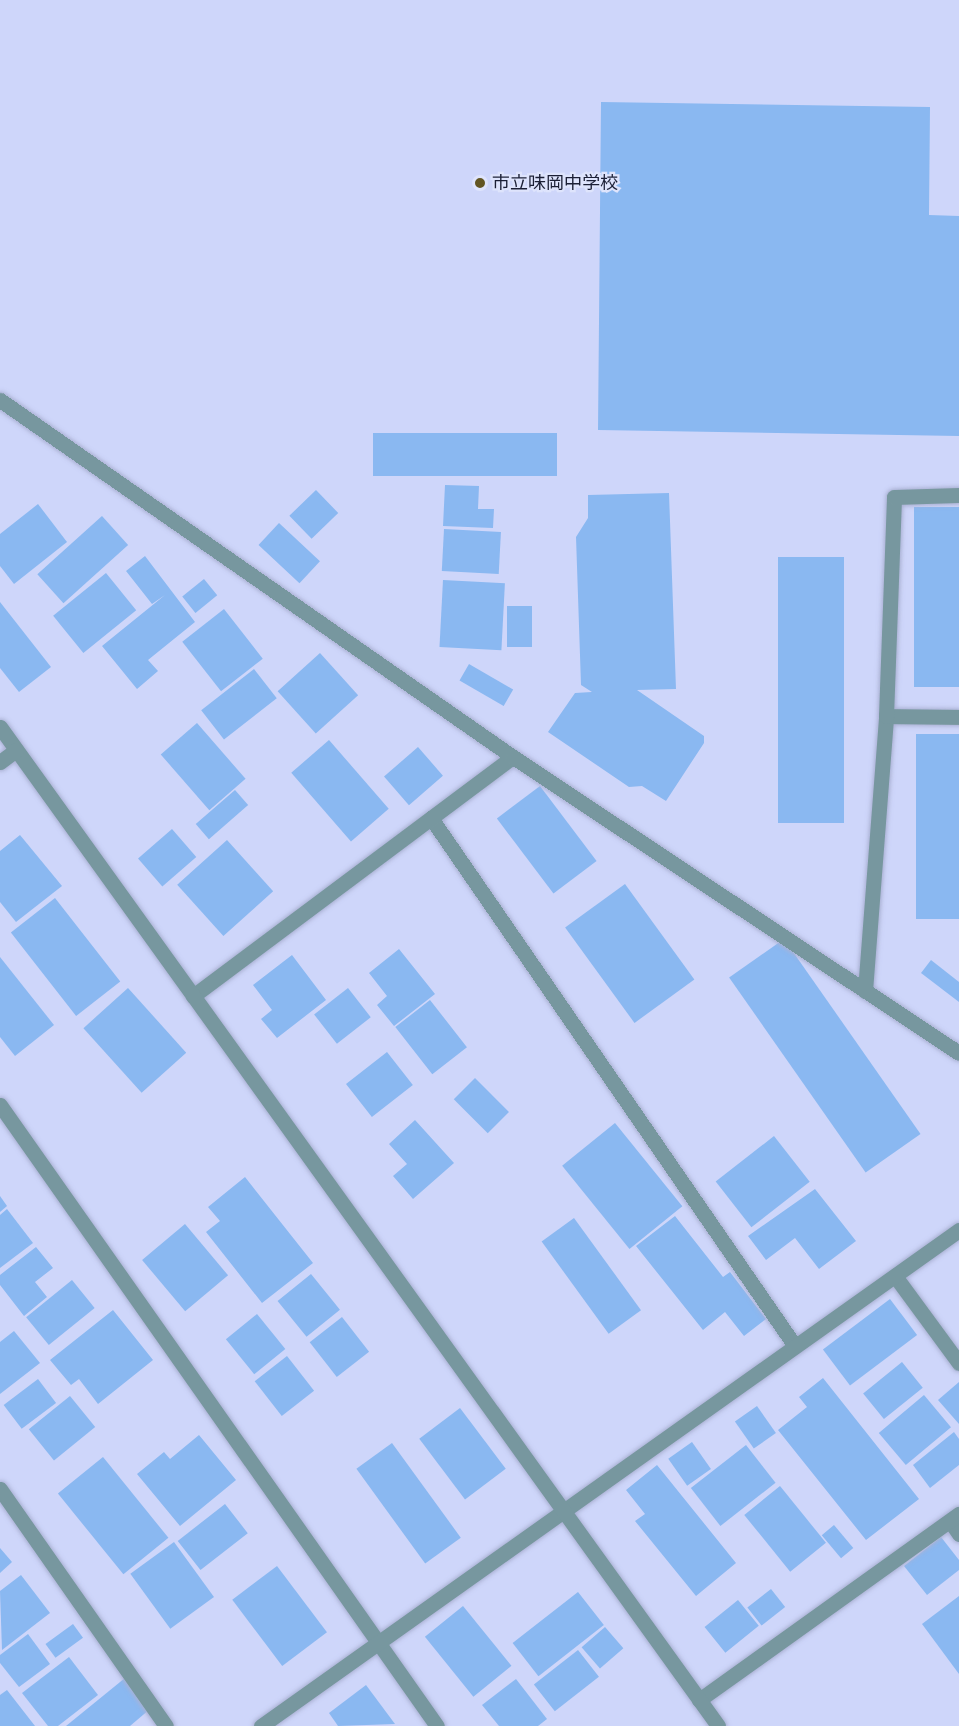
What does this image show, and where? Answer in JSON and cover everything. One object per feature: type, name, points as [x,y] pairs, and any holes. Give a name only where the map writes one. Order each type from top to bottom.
[{"type":"street","points":[[0,400],[513,757],[959,1053]]},
{"type":"street","points":[[865,991],[886,716],[894,497],[959,495]]},
{"type":"street","points":[[886,716],[959,717]]},
{"type":"street","points":[[0,727],[560,1510],[718,1726]]},
{"type":"street","points":[[0,762],[16,750]]},
{"type":"street","points":[[193,996],[513,757]]},
{"type":"street","points":[[430,818],[795,1346]]},
{"type":"street","points":[[0,1105],[437,1726]]},
{"type":"street","points":[[261,1726],[379,1645],[560,1510],[959,1230]]},
{"type":"street","points":[[895,1276],[959,1363]]},
{"type":"street","points":[[0,1489],[166,1726]]},
{"type":"street","points":[[699,1700],[954,1517],[959,1534]]},
{"type":"building","points":[[601,102],[930,107],[929,215],[959,216],[959,436],[598,430]]},
{"type":"building","points":[[373,433],[557,433],[557,476],[373,476]]},
{"type":"building","points":[[445,485],[479,486],[478,509],[494,509],[493,528],[443,526]]},
{"type":"building","points":[[316,490],[338,513],[312,539],[289,516]]},
{"type":"building","points":[[669,493],[676,689],[637,690],[704,736],[704,743],[666,801],[642,786],[629,787],[548,732],[575,693],[592,692],[581,685],[576,537],[588,518],[588,495]]},
{"type":"building","points":[[38,504],[67,542],[14,584],[0,566],[0,534]]},
{"type":"building","points":[[914,507],[959,507],[959,687],[914,687]]},
{"type":"building","points":[[102,516],[128,545],[63,603],[37,574]]},
{"type":"building","points":[[279,523],[320,561],[299,583],[259,545]]},
{"type":"building","points":[[444,529],[501,532],[499,574],[442,571]]},
{"type":"building","points":[[145,556],[195,622],[148,660],[158,671],[137,689],[102,646],[165,595],[152,604],[126,571]]},
{"type":"building","points":[[778,557],[844,557],[844,823],[778,823]]},
{"type":"building","points":[[106,573],[136,610],[83,653],[53,616]]},
{"type":"building","points":[[204,579],[217,595],[195,613],[182,597]]},
{"type":"building","points":[[443,580],[505,583],[501,650],[439,647]]},
{"type":"building","points":[[0,602],[51,667],[19,692],[0,668]]},
{"type":"building","points":[[507,606],[532,606],[532,647],[507,647]]},
{"type":"building","points":[[224,609],[263,659],[221,691],[182,642]]},
{"type":"building","points":[[320,653],[358,695],[316,733],[278,691]]},
{"type":"building","points":[[469,664],[513,689],[504,706],[460,680]]},
{"type":"building","points":[[254,669],[277,698],[224,739],[201,710]]},
{"type":"building","points":[[197,723],[246,779],[209,810],[161,754]]},
{"type":"building","points":[[916,734],[959,734],[959,919],[916,919]]},
{"type":"building","points":[[329,740],[389,809],[351,841],[291,773]]},
{"type":"building","points":[[418,747],[443,776],[409,805],[384,777]]},
{"type":"building","points":[[540,786],[597,861],[553,894],[497,818]]},
{"type":"building","points":[[235,790],[248,805],[209,839],[196,824]]},
{"type":"building","points":[[172,829],[196,857],[162,886],[138,859]]},
{"type":"building","points":[[20,835],[62,886],[16,922],[0,902],[0,851]]},
{"type":"building","points":[[227,840],[273,891],[223,936],[177,885]]},
{"type":"building","points":[[625,884],[694,979],[634,1023],[565,927]]},
{"type":"building","points":[[55,898],[120,982],[76,1016],[11,932]]},
{"type":"building","points":[[784,939],[921,1134],[866,1172],[729,977]]},
{"type":"building","points":[[399,949],[435,994],[394,1026],[377,1005],[387,996],[369,973]]},
{"type":"building","points":[[292,955],[326,1000],[277,1038],[261,1019],[272,1010],[253,985]]},
{"type":"building","points":[[0,957],[54,1025],[15,1056],[0,1037]]},
{"type":"building","points":[[931,960],[959,982],[959,1002],[921,973]]},
{"type":"building","points":[[128,988],[186,1053],[142,1093],[83,1028]]},
{"type":"building","points":[[348,988],[371,1017],[337,1044],[314,1014]]},
{"type":"building","points":[[430,1000],[467,1047],[432,1074],[395,1027]]},
{"type":"building","points":[[387,1052],[413,1085],[372,1117],[346,1084]]},
{"type":"building","points":[[475,1078],[509,1112],[488,1133],[454,1099]]},
{"type":"building","points":[[415,1120],[454,1163],[413,1199],[393,1176],[407,1164],[389,1144]]},
{"type":"building","points":[[615,1123],[682,1206],[629,1249],[562,1166]]},
{"type":"building","points":[[774,1136],[810,1182],[751,1227],[716,1182]]},
{"type":"building","points":[[245,1177],[313,1263],[262,1303],[206,1232],[220,1221],[208,1207]]},
{"type":"building","points":[[815,1189],[856,1241],[819,1269],[795,1238],[766,1260],[748,1236]]},
{"type":"building","points":[[0,1196],[7,1206],[0,1212]]},
{"type":"building","points":[[7,1209],[33,1243],[0,1268],[0,1215]]},
{"type":"building","points":[[675,1216],[723,1277],[730,1272],[766,1319],[744,1336],[725,1312],[703,1330],[636,1246]]},
{"type":"building","points":[[574,1218],[641,1310],[609,1334],[542,1242]]},
{"type":"building","points":[[185,1224],[228,1275],[185,1311],[142,1260]]},
{"type":"building","points":[[36,1247],[53,1268],[35,1282],[47,1297],[24,1316],[0,1285],[0,1275]]},
{"type":"building","points":[[311,1274],[340,1310],[307,1337],[278,1301]]},
{"type":"building","points":[[72,1280],[95,1308],[49,1345],[26,1317]]},
{"type":"building","points":[[890,1299],[917,1335],[850,1385],[823,1350]]},
{"type":"building","points":[[113,1310],[153,1360],[98,1404],[79,1379],[71,1385],[50,1360]]},
{"type":"building","points":[[257,1314],[285,1349],[254,1374],[226,1339]]},
{"type":"building","points":[[342,1317],[369,1352],[337,1377],[310,1342]]},
{"type":"building","points":[[14,1331],[40,1363],[0,1394],[0,1342]]},
{"type":"building","points":[[287,1356],[314,1391],[282,1416],[255,1381]]},
{"type":"building","points":[[902,1362],[923,1388],[884,1419],[863,1393]]},
{"type":"building","points":[[823,1378],[919,1499],[866,1540],[778,1430],[807,1407],[799,1397]]},
{"type":"building","points":[[38,1379],[56,1403],[22,1429],[4,1405]]},
{"type":"building","points":[[959,1382],[959,1424],[938,1400]]},
{"type":"building","points":[[924,1395],[951,1427],[906,1465],[879,1433]]},
{"type":"building","points":[[70,1396],[95,1427],[54,1460],[29,1429]]},
{"type":"building","points":[[757,1406],[776,1433],[754,1449],[735,1421]]},
{"type":"building","points":[[460,1408],[506,1469],[465,1499],[419,1439]]},
{"type":"building","points":[[954,1432],[959,1439],[959,1465],[930,1488],[913,1465]]},
{"type":"building","points":[[199,1435],[236,1480],[180,1526],[137,1474],[164,1452],[170,1459]]},
{"type":"building","points":[[692,1442],[711,1469],[687,1486],[668,1459]]},
{"type":"building","points":[[392,1443],[461,1538],[425,1564],[356,1469]]},
{"type":"building","points":[[746,1445],[776,1483],[720,1526],[691,1488]]},
{"type":"building","points":[[103,1457],[168,1538],[123,1574],[58,1494]]},
{"type":"building","points":[[657,1465],[736,1563],[696,1596],[635,1521],[645,1514],[626,1490]]},
{"type":"building","points":[[780,1486],[826,1543],[790,1572],[744,1515]]},
{"type":"building","points":[[225,1504],[248,1533],[200,1570],[178,1541]]},
{"type":"building","points":[[834,1525],[853,1548],[841,1558],[822,1535]]},
{"type":"building","points":[[941,1537],[959,1560],[959,1570],[927,1595],[904,1566]]},
{"type":"building","points":[[174,1542],[214,1597],[170,1629],[130,1574]]},
{"type":"building","points":[[0,1548],[12,1562],[0,1573]]},
{"type":"building","points":[[277,1566],[327,1632],[282,1666],[232,1600]]},
{"type":"building","points":[[21,1575],[50,1613],[2,1650],[0,1591]]},
{"type":"building","points":[[771,1589],[785,1607],[762,1626],[747,1607]]},
{"type":"building","points":[[578,1592],[604,1625],[538,1676],[513,1643]]},
{"type":"building","points":[[959,1596],[959,1674],[922,1624]]},
{"type":"building","points":[[738,1600],[759,1626],[725,1653],[705,1627]]},
{"type":"building","points":[[463,1606],[511,1666],[473,1697],[425,1637]]},
{"type":"building","points":[[73,1624],[83,1638],[55,1658],[45,1644]]},
{"type":"building","points":[[605,1627],[623,1648],[600,1668],[582,1647]]},
{"type":"building","points":[[28,1634],[50,1664],[19,1687],[0,1663],[0,1655]]},
{"type":"building","points":[[578,1650],[599,1677],[555,1711],[534,1684]]},
{"type":"building","points":[[69,1657],[98,1695],[58,1726],[48,1726],[22,1693]]},
{"type":"building","points":[[125,1678],[150,1709],[130,1726],[66,1726]]},
{"type":"building","points":[[516,1679],[547,1719],[538,1726],[499,1726],[482,1705]]},
{"type":"building","points":[[366,1685],[395,1724],[338,1726],[329,1713]]},
{"type":"building","points":[[7,1690],[35,1726],[0,1726],[0,1695]]},
{"type":"place","name":"市立味岡中学校","points":[[480,183]]}]
